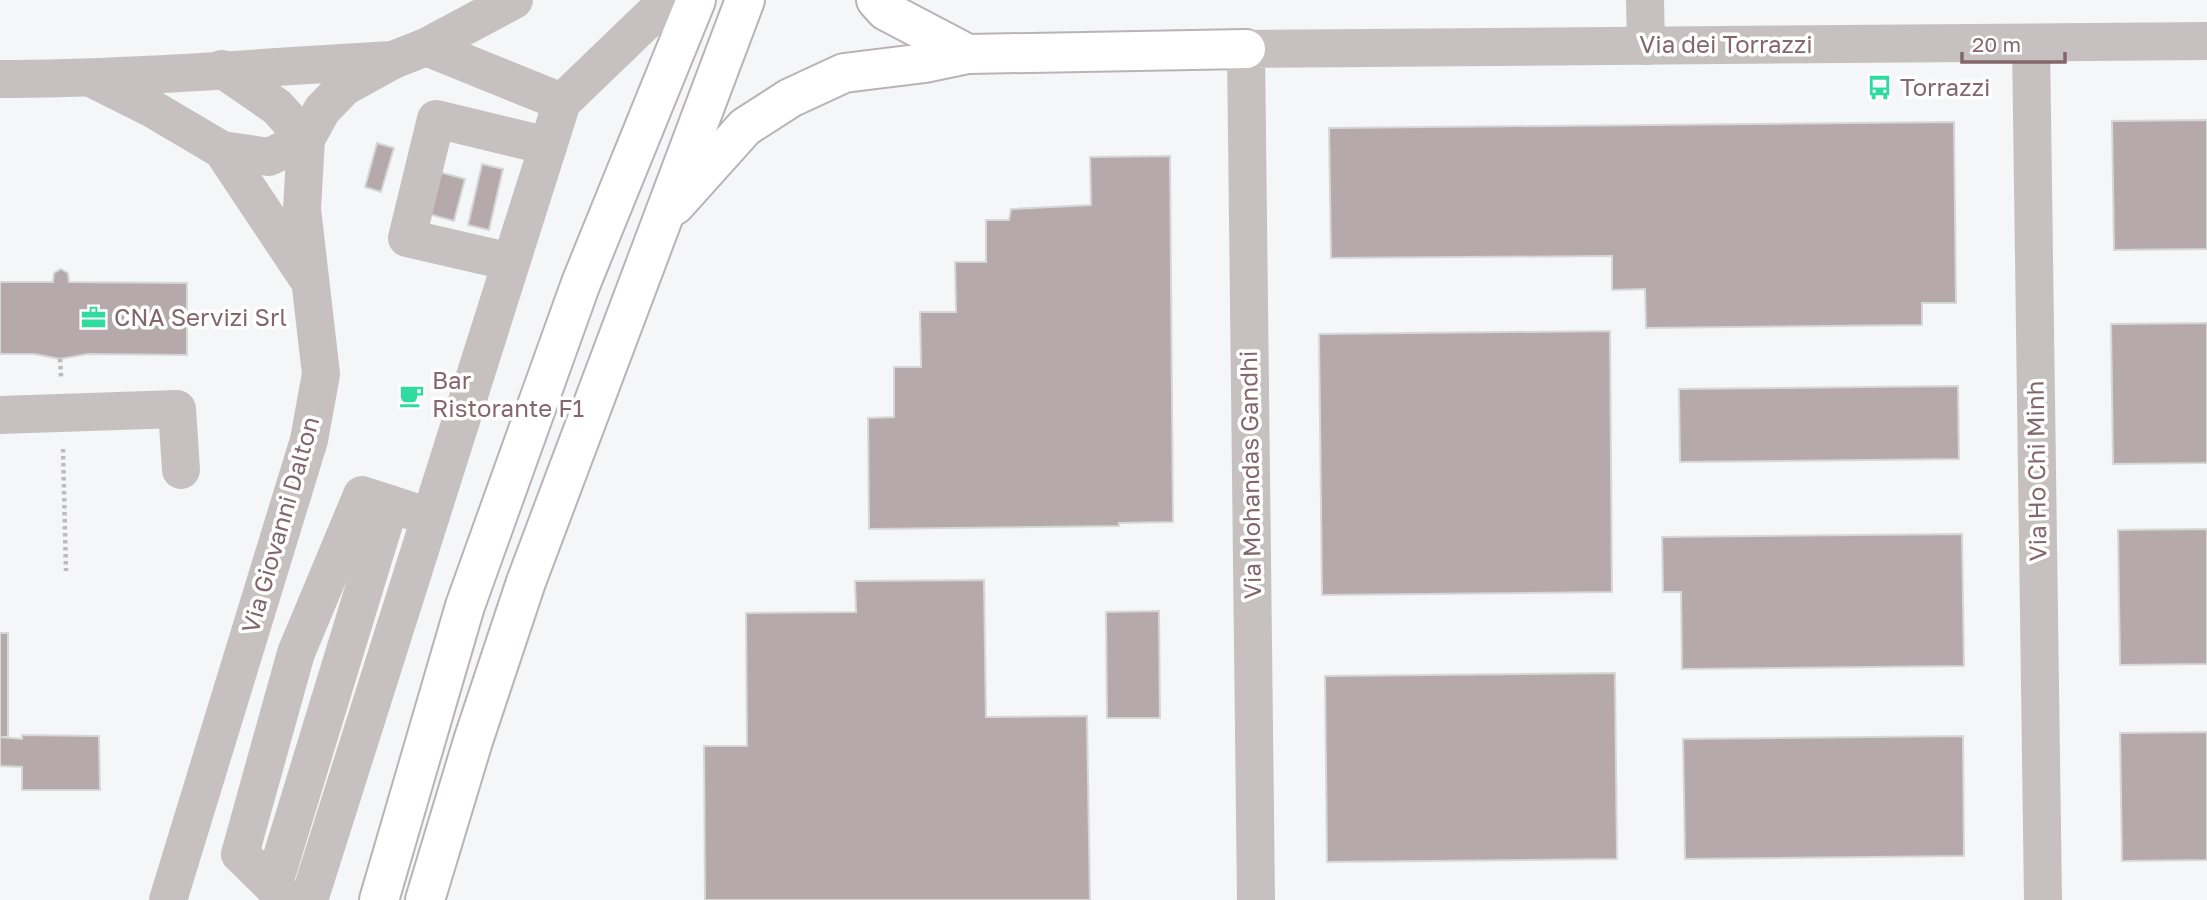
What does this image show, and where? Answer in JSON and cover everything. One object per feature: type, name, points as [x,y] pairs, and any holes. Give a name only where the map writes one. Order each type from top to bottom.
[{"type":"highway","points":[[379,900],[465,606],[581,283],[696,0]]},
{"type":"highway","points":[[425,900],[473,741],[526,582],[744,0]]},
{"type":"highway","points":[[876,0],[886,12],[968,54]]},
{"type":"highway","points":[[661,222],[745,127],[790,98],[844,73],[925,63],[968,54],[1246,49]]},
{"type":"street","points":[[93,79],[151,108],[222,149],[269,157],[306,139],[322,110],[344,87],[514,0]]},
{"type":"street","points":[[309,900],[562,102],[668,0]]},
{"type":"street","points":[[1645,0],[1646,46]]},
{"type":"street","name":"Via dei Torrazzi","points":[[1246,49],[2207,41]]},
{"type":"street","name":"Via Ho Chi Minh","points":[[2031,43],[2043,900]]},
{"type":"street","name":"Via Mohandas Gandhi","points":[[1246,49],[1256,900]]},
{"type":"street","points":[[0,79],[93,79],[410,54],[562,102]]},
{"type":"street","points":[[222,69],[277,107],[306,139]]},
{"type":"street","points":[[511,262],[434,244],[460,125],[548,146]]},
{"type":"street","name":"Via Giovanni Dalton","points":[[167,900],[309,440],[321,374],[302,209],[306,139]]},
{"type":"street","points":[[222,149],[310,283]]},
{"type":"street","points":[[0,415],[177,409],[181,470]]},
{"type":"street","points":[[280,893],[390,504],[430,517]]},
{"type":"path","points":[[60,359],[66,571]]},
{"type":"building","points":[[2207,120],[2207,249],[2114,250],[2112,121]]},
{"type":"building","points":[[1954,122],[1956,303],[1922,303],[1922,325],[1646,328],[1645,289],[1612,290],[1612,256],[1331,258],[1329,128]]},
{"type":"building","points":[[377,143],[394,148],[381,192],[365,187]]},
{"type":"building","points":[[1170,156],[1173,522],[1119,523],[1119,526],[869,529],[868,418],[894,417],[894,367],[921,367],[920,312],[956,312],[955,262],[986,262],[986,220],[1009,220],[1011,209],[1091,205],[1090,157]]},
{"type":"building","points":[[482,164],[503,169],[489,230],[468,225]]},
{"type":"building","points":[[421,167],[465,179],[454,221],[410,209]]},
{"type":"building","name":"CNA Servizi Srl","points":[[61,269],[68,273],[69,282],[187,283],[187,355],[88,354],[60,359],[34,354],[0,354],[0,282],[53,282],[54,273]]},
{"type":"building","points":[[2207,323],[2207,463],[2113,464],[2111,324]]},
{"type":"building","points":[[1610,331],[1612,592],[1322,595],[1319,334]]},
{"type":"building","points":[[1958,386],[1959,459],[1680,462],[1679,389]]},
{"type":"building","points":[[2207,529],[2207,664],[2120,665],[2118,530]]},
{"type":"building","points":[[1962,534],[1964,666],[1682,669],[1681,592],[1663,592],[1662,537]]},
{"type":"building","points":[[984,580],[986,717],[1087,716],[1090,900],[705,900],[704,746],[747,746],[746,613],[856,612],[855,581]]},
{"type":"building","points":[[1159,611],[1160,718],[1107,718],[1106,612]]},
{"type":"building","points":[[0,633],[8,633],[8,737],[0,737]]},
{"type":"building","points":[[1615,673],[1617,859],[1327,862],[1325,676]]},
{"type":"building","points":[[2207,732],[2207,860],[2122,861],[2120,733]]},
{"type":"building","points":[[22,735],[99,736],[100,790],[22,790],[22,767],[0,766],[0,737],[22,739]]},
{"type":"building","points":[[1963,736],[1964,856],[1685,859],[1683,739]]},
{"type":"place","name":"Torrazzi","points":[[1880,88]]},
{"type":"place","name":"CNA Servizi Srl","points":[[94,318]]},
{"type":"place","name":"Bar Ristorante F1","points":[[412,395]]}]
